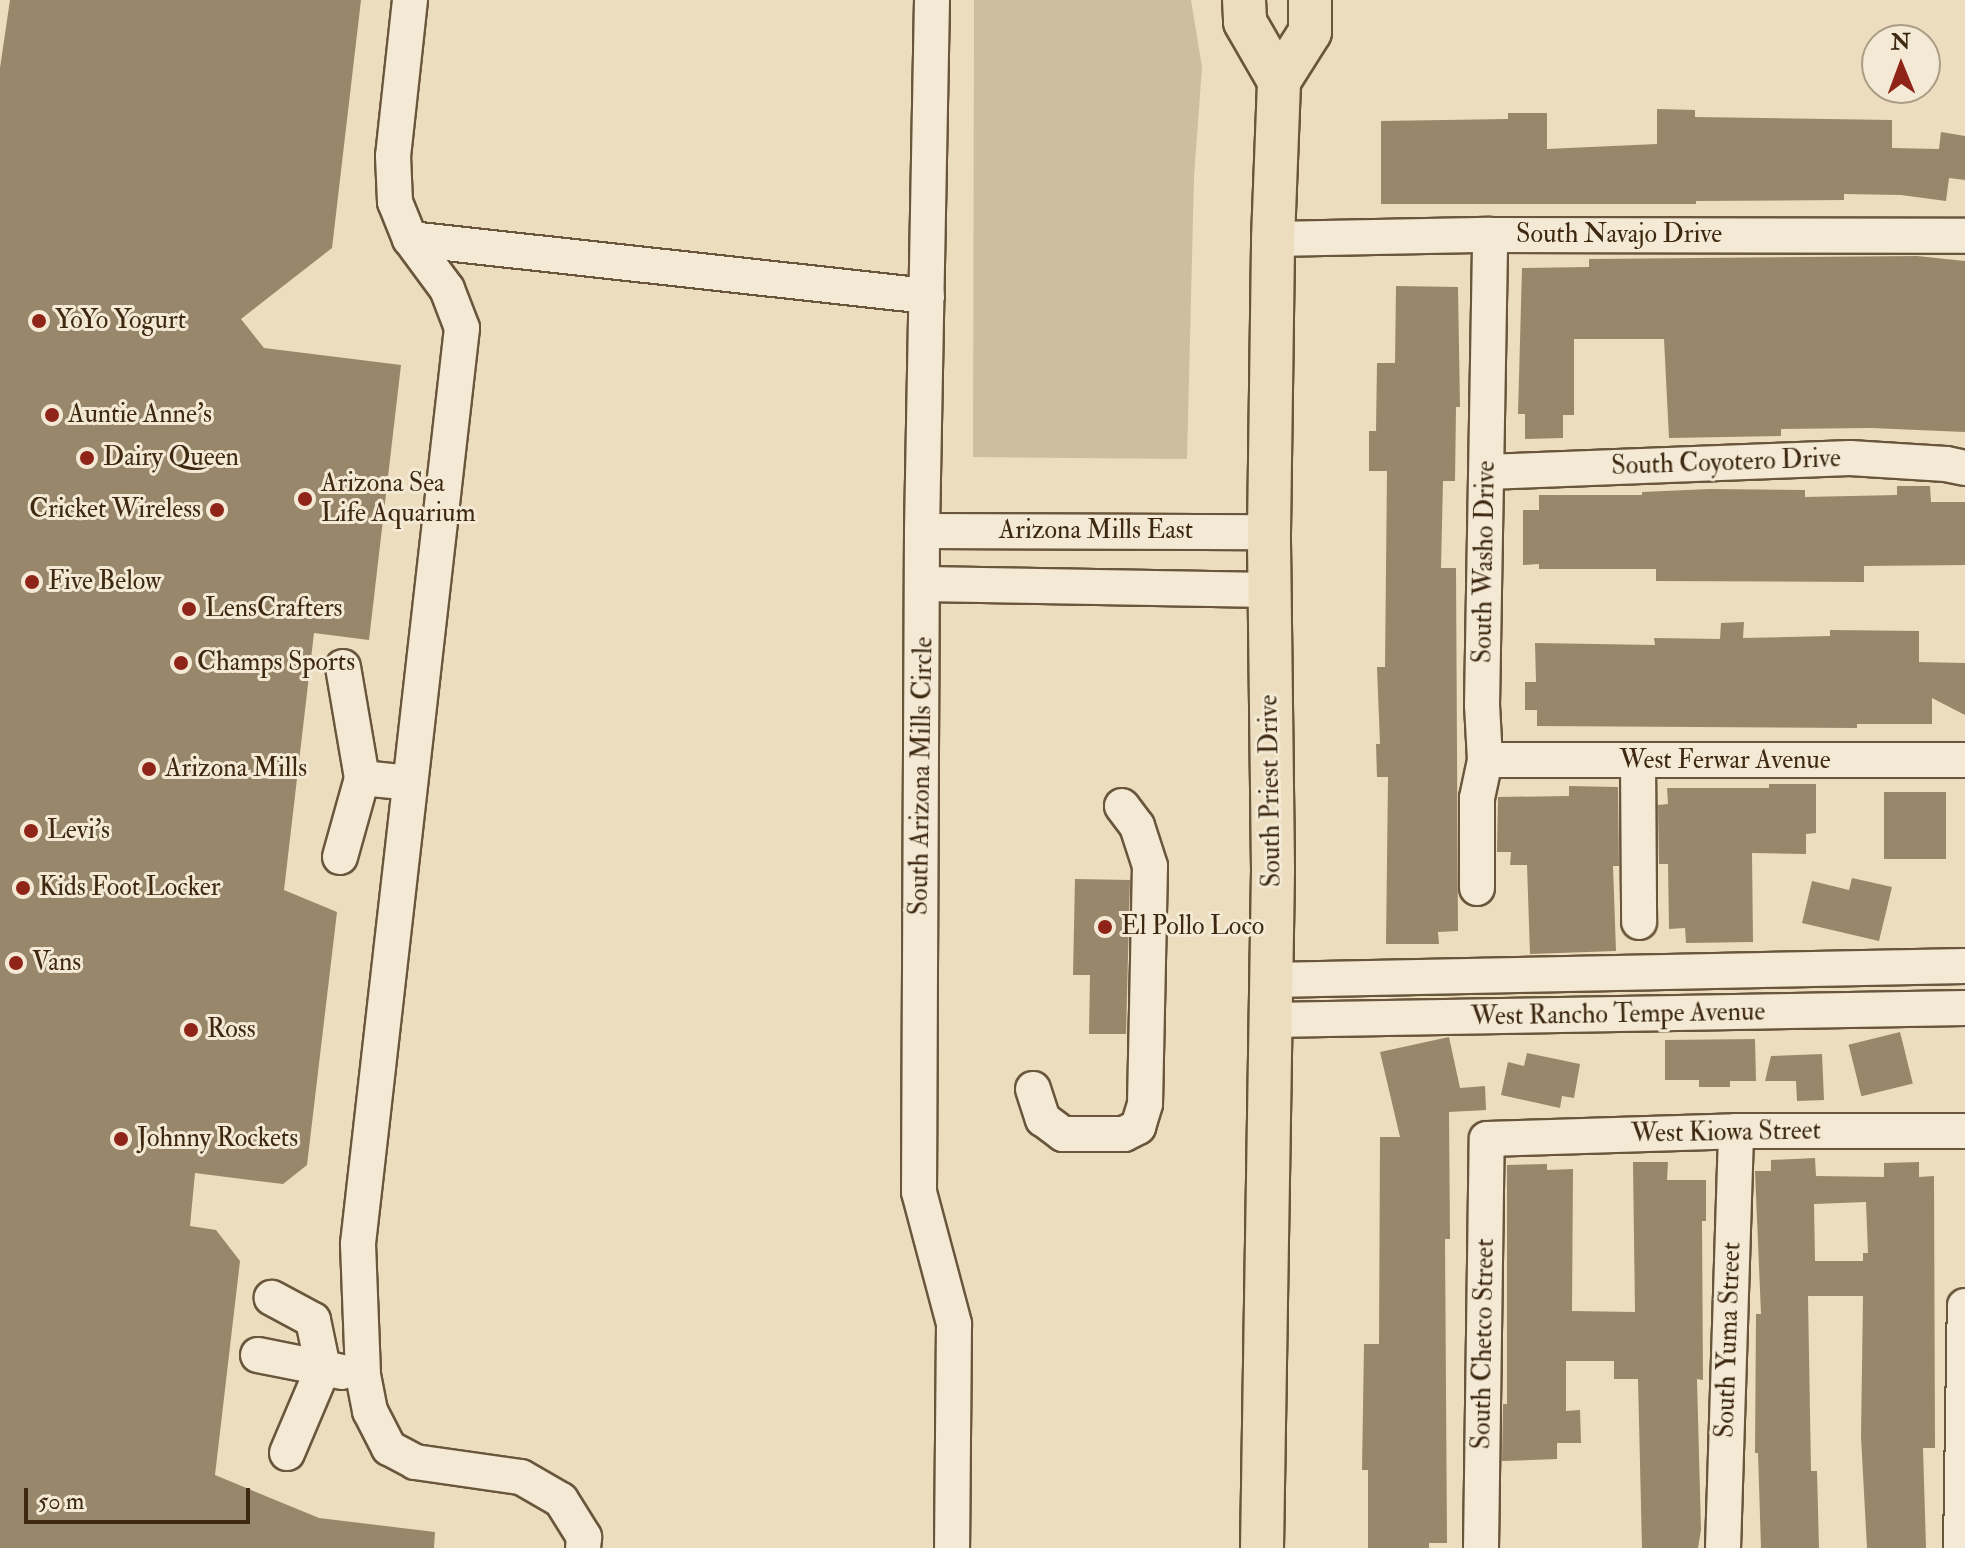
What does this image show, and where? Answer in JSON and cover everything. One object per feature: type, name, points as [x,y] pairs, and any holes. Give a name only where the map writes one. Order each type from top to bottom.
[{"type":"main road","points":[[1244,0],[1245,22],[1279,81],[1310,32],[1310,0]]},
{"type":"main road","name":"South Priest Drive","points":[[1262,1548],[1271,1000],[1269,532],[1273,239],[1279,81]]},
{"type":"street","points":[[410,0],[393,156],[395,202],[410,239],[447,289],[462,328],[358,1244],[363,1375],[370,1411],[389,1448],[415,1462],[521,1477],[561,1500],[584,1537],[583,1548]]},
{"type":"street","name":"South Arizona Mills Circle","points":[[932,0],[922,531],[919,1192],[954,1324],[952,1548]]},
{"type":"street","name":"South Navajo Drive","points":[[1273,239],[1490,235],[1965,236]]},
{"type":"street","name":"South Washo Drive","points":[[1477,888],[1477,798],[1485,760],[1481,713],[1490,235]]},
{"type":"street","points":[[410,239],[927,296]]},
{"type":"street","name":"South Coyotero Drive","points":[[1487,472],[1850,458],[1965,468]]},
{"type":"street","name":"Arizona Mills East","points":[[922,531],[1269,532]]},
{"type":"street","name":"Arizona Mills East","points":[[924,584],[1269,590]]},
{"type":"street","points":[[340,857],[362,778],[343,667]]},
{"type":"street","name":"West Ferwar Avenue","points":[[1485,760],[1965,760]]},
{"type":"street","points":[[1638,761],[1639,922]]},
{"type":"street","points":[[362,778],[410,783]]},
{"type":"street","points":[[1033,1089],[1043,1119],[1063,1134],[1124,1134],[1138,1127],[1145,1104],[1150,866],[1137,826],[1122,806]]},
{"type":"street","name":"West Rancho Tempe Avenue","points":[[1271,1000],[1446,978],[1965,966]]},
{"type":"street","points":[[1794,971],[1795,1012]]},
{"type":"street","points":[[1624,974],[1624,1015]]},
{"type":"street","points":[[1446,978],[1447,1019]]},
{"type":"street","name":"West Rancho Tempe Avenue","points":[[1271,1000],[1447,1019],[1965,1008]]},
{"type":"street","name":"West Kiowa Street","points":[[1487,1139],[1736,1131],[1965,1131]]},
{"type":"street","name":"South Yuma Street","points":[[1723,1548],[1736,1131]]},
{"type":"street","name":"South Chetco Street","points":[[1481,1548],[1487,1139]]},
{"type":"street","points":[[272,1298],[313,1320],[323,1368],[287,1453]]},
{"type":"street","points":[[1961,1548],[1965,1306]]},
{"type":"street","points":[[258,1355],[363,1375]]},
{"type":"shaded area","points":[[974,0],[1191,0],[1202,67],[1194,177],[1187,459],[973,457]]},
{"type":"building","name":"Arizona Mills","points":[[10,0],[361,0],[332,248],[241,319],[264,348],[401,365],[369,640],[314,633],[284,890],[337,912],[307,1165],[283,1184],[195,1173],[190,1226],[216,1230],[240,1261],[215,1475],[319,1518],[435,1532],[434,1548],[0,1548],[0,68]]},
{"type":"building","points":[[1657,109],[1695,110],[1695,117],[1892,120],[1892,148],[1939,149],[1941,132],[1965,136],[1965,180],[1949,178],[1946,201],[1901,195],[1844,194],[1844,200],[1696,201],[1696,204],[1381,204],[1381,121],[1508,119],[1508,113],[1547,113],[1547,149],[1657,144]]},
{"type":"building","points":[[1917,256],[1965,261],[1965,432],[1871,428],[1781,429],[1781,436],[1669,438],[1664,339],[1574,339],[1574,415],[1563,415],[1563,438],[1525,439],[1525,414],[1518,414],[1522,268],[1589,267],[1589,259]]},
{"type":"building","points":[[1396,286],[1458,287],[1460,407],[1456,407],[1455,481],[1443,481],[1441,568],[1456,568],[1458,931],[1438,932],[1439,944],[1386,944],[1388,777],[1377,777],[1376,744],[1380,744],[1377,667],[1385,667],[1387,471],[1369,471],[1369,431],[1376,431],[1377,363],[1395,363]]},
{"type":"building","points":[[1897,486],[1930,486],[1931,502],[1965,502],[1965,565],[1864,566],[1864,582],[1656,581],[1656,569],[1539,569],[1539,564],[1523,565],[1523,510],[1539,510],[1539,495],[1642,495],[1642,492],[1710,489],[1805,490],[1805,497],[1897,495]]},
{"type":"building","points":[[1744,622],[1743,638],[1830,636],[1830,630],[1919,631],[1919,662],[1965,663],[1965,715],[1932,698],[1932,724],[1857,724],[1857,728],[1537,726],[1537,710],[1525,710],[1525,682],[1536,682],[1535,643],[1655,645],[1654,638],[1720,639],[1721,623]]},
{"type":"building","points":[[1769,784],[1816,784],[1816,833],[1806,834],[1806,854],[1752,853],[1753,942],[1686,943],[1685,928],[1669,929],[1668,864],[1659,864],[1658,805],[1668,804],[1667,788],[1769,788]]},
{"type":"building","points":[[1569,786],[1618,787],[1619,866],[1613,866],[1616,951],[1530,954],[1527,865],[1510,865],[1511,852],[1497,852],[1498,797],[1569,796]]},
{"type":"building","points":[[1884,792],[1946,792],[1946,859],[1884,859]]},
{"type":"building","points":[[1852,878],[1892,887],[1879,941],[1802,923],[1812,881],[1849,890]]},
{"type":"building","name":"El Pollo Loco","points":[[1075,879],[1130,880],[1126,1034],[1089,1034],[1090,975],[1073,975]]},
{"type":"building","points":[[1900,1032],[1913,1083],[1861,1096],[1849,1045]]},
{"type":"building","points":[[1449,1037],[1460,1088],[1485,1086],[1486,1110],[1449,1112],[1450,1239],[1445,1239],[1447,1543],[1429,1543],[1429,1548],[1368,1548],[1368,1470],[1362,1470],[1364,1344],[1379,1344],[1380,1137],[1400,1137],[1380,1052]]},
{"type":"building","points":[[1755,1039],[1756,1081],[1730,1081],[1730,1087],[1699,1087],[1699,1080],[1665,1080],[1665,1040]]},
{"type":"building","points":[[1527,1053],[1580,1064],[1574,1098],[1562,1096],[1560,1108],[1501,1095],[1508,1062],[1524,1066]]},
{"type":"building","points":[[1822,1054],[1824,1100],[1797,1101],[1796,1081],[1765,1081],[1771,1056]]},
{"type":"building","points":[[1815,1158],[1816,1176],[1884,1177],[1884,1163],[1919,1162],[1919,1177],[1934,1176],[1935,1448],[1923,1448],[1926,1548],[1867,1548],[1861,1437],[1863,1296],[1808,1296],[1811,1471],[1817,1471],[1819,1548],[1761,1548],[1758,1453],[1755,1453],[1756,1314],[1761,1314],[1755,1171],[1771,1171],[1771,1160]],"holes":[[[1866,1202],[1868,1253],[1863,1253],[1863,1261],[1815,1261],[1814,1204]]]},
{"type":"building","points":[[1633,1162],[1668,1162],[1667,1180],[1706,1180],[1706,1221],[1702,1221],[1703,1380],[1697,1379],[1701,1530],[1698,1548],[1642,1548],[1638,1379],[1614,1379],[1614,1361],[1566,1361],[1566,1411],[1580,1410],[1581,1443],[1557,1443],[1557,1459],[1502,1461],[1503,1404],[1507,1404],[1507,1165],[1547,1164],[1547,1170],[1573,1169],[1572,1311],[1635,1312]]},
{"type":"place","name":"YoYo Yogurt","points":[[39,321]]},
{"type":"place","name":"Auntie Anne's","points":[[52,415]]},
{"type":"place","name":"Dairy Queen","points":[[87,458]]},
{"type":"place","name":"Arizona Sea Life Aquarium","points":[[305,499]]},
{"type":"place","name":"Cricket Wireless","points":[[217,510]]},
{"type":"place","name":"Five Below","points":[[32,582]]},
{"type":"place","name":"LensCrafters","points":[[189,609]]},
{"type":"place","name":"Champs Sports","points":[[181,663]]},
{"type":"place","name":"Arizona Mills","points":[[149,769]]},
{"type":"place","name":"Levi's","points":[[31,831]]},
{"type":"place","name":"Kids Foot Locker","points":[[23,888]]},
{"type":"place","name":"El Pollo Loco","points":[[1105,927]]},
{"type":"place","name":"Vans","points":[[16,963]]},
{"type":"place","name":"Ross","points":[[191,1030]]},
{"type":"place","name":"Johnny Rockets","points":[[121,1139]]}]
